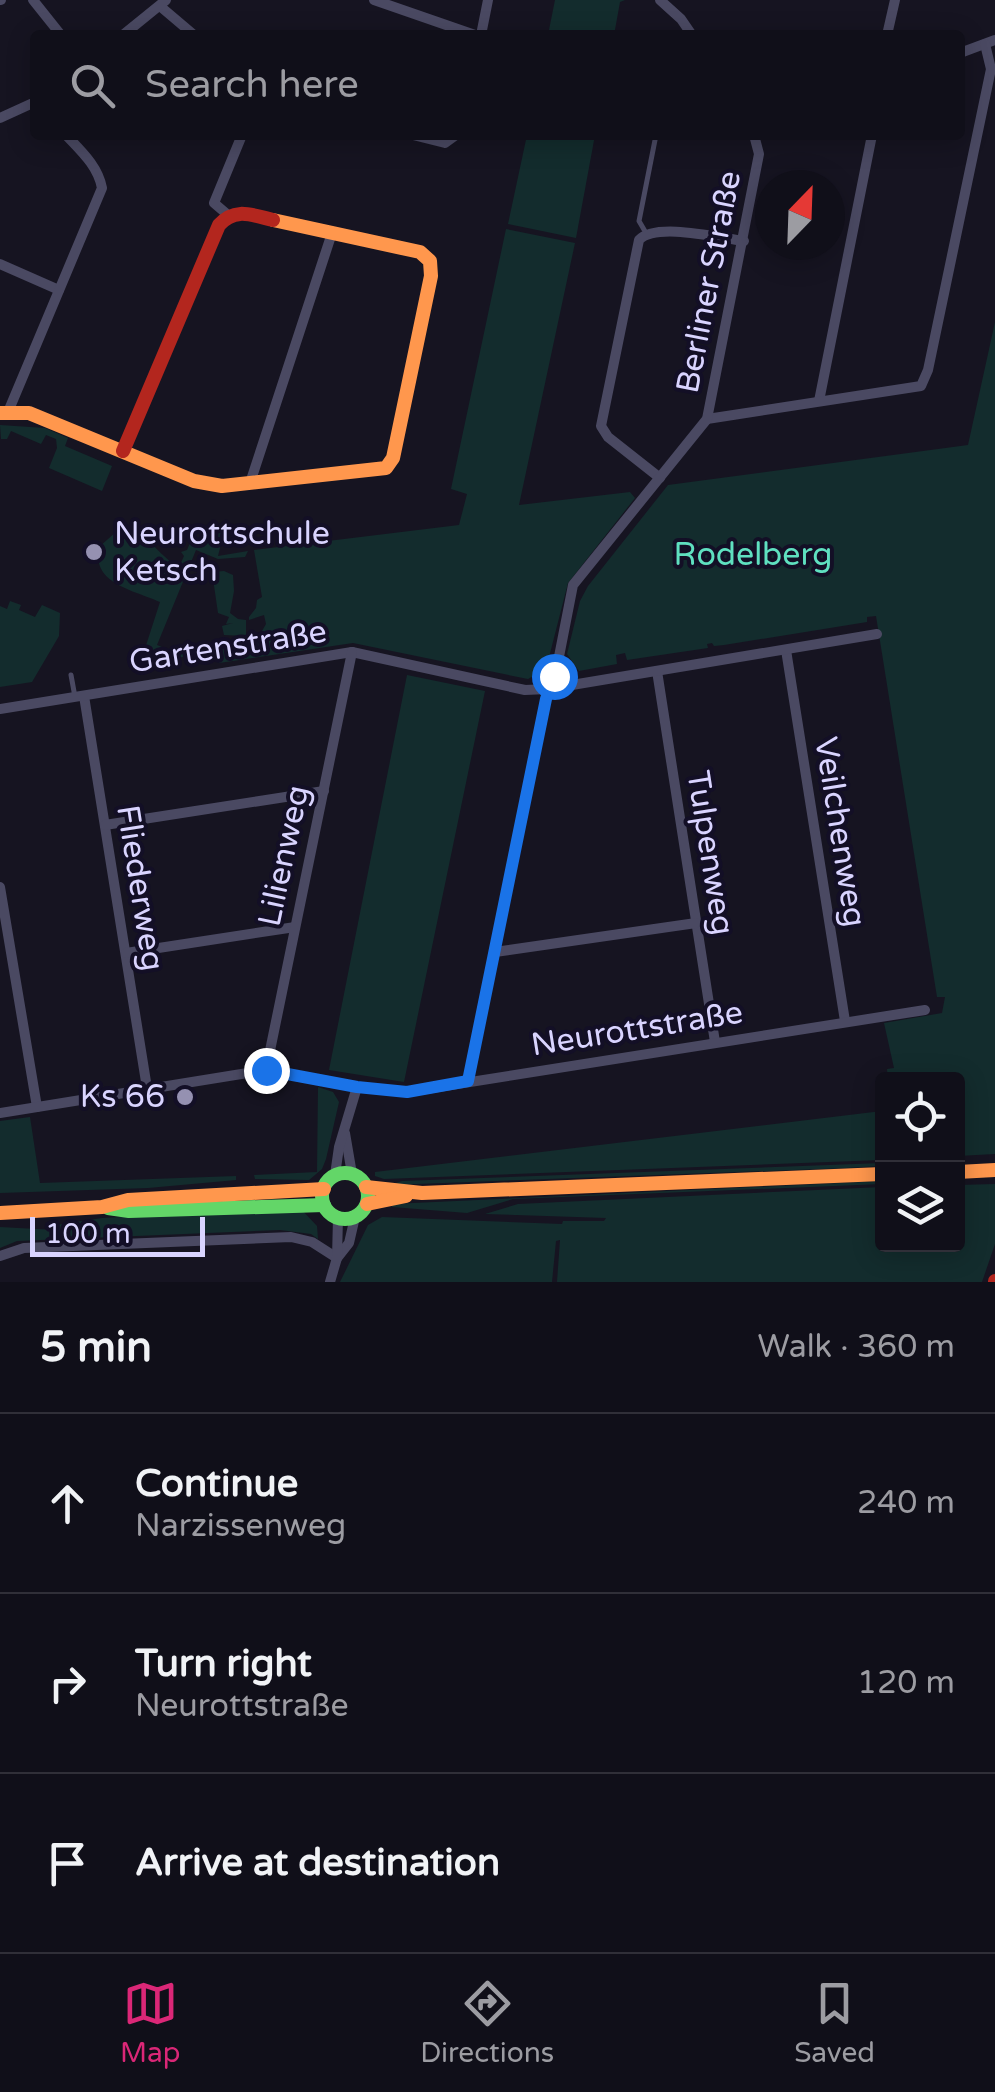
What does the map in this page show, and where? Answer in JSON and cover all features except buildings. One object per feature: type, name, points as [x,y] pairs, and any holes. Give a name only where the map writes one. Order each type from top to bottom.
[{"type":"street","points":[[33,0],[56,30]]},
{"type":"street","points":[[374,0],[463,30]]},
{"type":"street","points":[[479,30],[488,0]]},
{"type":"street","points":[[889,30],[895,0]]},
{"type":"street","points":[[664,1],[689,30]]},
{"type":"street","points":[[129,30],[164,3],[189,30]]},
{"type":"street","points":[[707,419],[921,386],[928,370],[991,69],[990,42],[965,52]]},
{"type":"street","points":[[0,118],[30,104]]},
{"type":"street","points":[[70,140],[100,176],[102,188],[4,412],[29,413],[194,481],[222,486],[386,468],[393,458],[430,261],[420,252],[239,212],[228,215],[219,225],[123,451]]},
{"type":"street","points":[[228,215],[214,204],[240,140]]},
{"type":"street","name":"Berliner Straße","points":[[468,1081],[573,584],[707,419],[744,241],[759,154],[755,140]]},
{"type":"street","points":[[819,401],[871,140]]},
{"type":"street","points":[[660,478],[608,437],[601,426],[636,254],[646,233],[660,230],[744,241]]},
{"type":"street","points":[[250,484],[332,233]]},
{"type":"street","points":[[0,264],[59,290]]},
{"type":"street","name":"Gartenstraße","points":[[0,709],[352,652],[525,690],[877,634]]},
{"type":"street","name":"Veilchenweg","points":[[786,650],[844,1020]]},
{"type":"street","name":"Lilienweg","points":[[266,1070],[352,652]]},
{"type":"street","name":"Tulpenweg","points":[[657,671],[716,1042]]},
{"type":"street","name":"Fliederweg","points":[[79,696],[147,1088]]},
{"type":"street","points":[[104,825],[324,791]]},
{"type":"street","points":[[0,887],[36,1107]]},
{"type":"street","points":[[495,952],[696,923]]},
{"type":"street","points":[[126,953],[295,927]]},
{"type":"street","name":"Neurottstraße","points":[[0,1113],[266,1070],[407,1092],[925,1010]]},
{"type":"street","points":[[324,1197],[335,1175],[357,1087]]},
{"type":"street","points":[[345,1132],[352,1174],[366,1186],[422,1193],[875,1174]]},
{"type":"street","points":[[965,1172],[995,1170]]},
{"type":"street","points":[[335,1175],[352,1174]]},
{"type":"street","points":[[366,1186],[367,1204]]},
{"type":"street","points":[[337,1258],[349,1243],[355,1217],[367,1204],[422,1193]]},
{"type":"street","points":[[0,1212],[102,1207],[128,1200],[324,1197]]},
{"type":"street","points":[[324,1197],[338,1218],[337,1258],[330,1282]]},
{"type":"street","points":[[338,1218],[355,1217]]},
{"type":"street","points":[[0,1256],[24,1248],[291,1237],[312,1242],[337,1258]]},
{"type":"lane","points":[[646,233],[638,221],[655,140]]},
{"type":"lane","points":[[71,676],[79,696]]},
{"type":"green space","points":[[555,0],[625,0],[620,2],[615,30],[549,30]]},
{"type":"green space","points":[[526,140],[594,140],[576,238],[508,224]]},
{"type":"green space","points":[[506,229],[575,243],[519,505],[630,492],[635,498],[568,583],[546,669],[528,679],[353,643],[219,663],[216,651],[265,636],[264,615],[249,620],[262,597],[254,550],[459,525],[467,494],[451,489]]},
{"type":"green space","name":"Rodelberg","points":[[995,322],[995,1154],[965,1156],[965,1072],[887,1072],[894,1068],[884,1023],[942,1013],[945,997],[937,997],[876,616],[867,617],[867,622],[724,645],[712,643],[707,644],[708,648],[627,660],[625,653],[616,655],[617,664],[579,671],[567,654],[580,601],[588,586],[668,485],[968,445]]},
{"type":"green space","points":[[0,425],[45,428],[68,438],[65,446],[112,466],[102,491],[49,468],[57,448],[56,439],[46,435],[41,444],[11,431],[7,439],[1,439]]},
{"type":"green space","points":[[212,524],[225,528],[218,556],[248,551],[245,557],[218,559],[196,550],[157,645],[182,648],[183,657],[140,664],[160,602],[108,577],[98,559],[99,547],[116,532],[136,534],[179,567],[184,556],[181,552],[187,550],[193,536],[207,540]]},
{"type":"green space","points":[[212,572],[233,575],[230,613],[246,620],[246,636],[224,635],[222,626],[233,623],[226,624],[229,617],[218,613]]},
{"type":"green space","points":[[10,601],[35,617],[42,605],[60,613],[59,636],[32,682],[0,687],[0,606],[7,609]]},
{"type":"green space","points":[[407,675],[485,691],[404,1082],[329,1070]]},
{"type":"green space","points":[[318,1087],[333,1092],[339,1102],[322,1169],[309,1180],[255,1179],[254,1175],[317,1172]]},
{"type":"green space","points":[[875,1112],[875,1160],[384,1179],[375,1176],[375,1172]]},
{"type":"green space","points":[[30,1117],[40,1183],[236,1176],[236,1180],[148,1188],[0,1193],[0,1121]]},
{"type":"green space","points":[[875,1163],[875,1166],[846,1168],[390,1185],[402,1181]]},
{"type":"green space","points":[[875,1181],[513,1199],[467,1213],[392,1204]]},
{"type":"green space","points":[[995,1184],[995,1244],[982,1282],[557,1282],[560,1240],[556,1241],[552,1282],[340,1282],[368,1225],[382,1217],[562,1224],[606,1218],[485,1214],[518,1204],[875,1187],[875,1252],[965,1252],[965,1185]]},
{"type":"green space","points":[[300,1208],[317,1226],[318,1239],[311,1234],[280,1230],[17,1241],[0,1248],[0,1227],[55,1230],[56,1225],[102,1218]]},
{"type":"traffic: fast","points":[[345,1173],[361,1180],[368,1196],[361,1212],[345,1219],[329,1212],[322,1196],[329,1180],[345,1173]]},
{"type":"traffic: fast","points":[[108,1208],[129,1211],[324,1205]]},
{"type":"traffic: slow","points":[[0,413],[29,413],[194,481],[222,486],[386,468],[393,458],[431,276],[430,261],[420,252],[273,220]]},
{"type":"traffic: slow","points":[[965,1172],[995,1170]]},
{"type":"traffic: slow","points":[[366,1187],[422,1193],[875,1174]]},
{"type":"traffic: slow","points":[[0,1213],[102,1207],[128,1200],[324,1189]]},
{"type":"traffic: slow","points":[[367,1204],[406,1196]]},
{"type":"traffic: jam","points":[[123,451],[219,225],[238,214],[273,220]]},
{"type":"place","name":"Neurottschule Ketsch","points":[[94,552]]},
{"type":"place","name":"Ks 66","points":[[185,1097]]},
{"type":"route","points":[[266,1070],[407,1092],[468,1081],[548,689],[554,676]]}]
